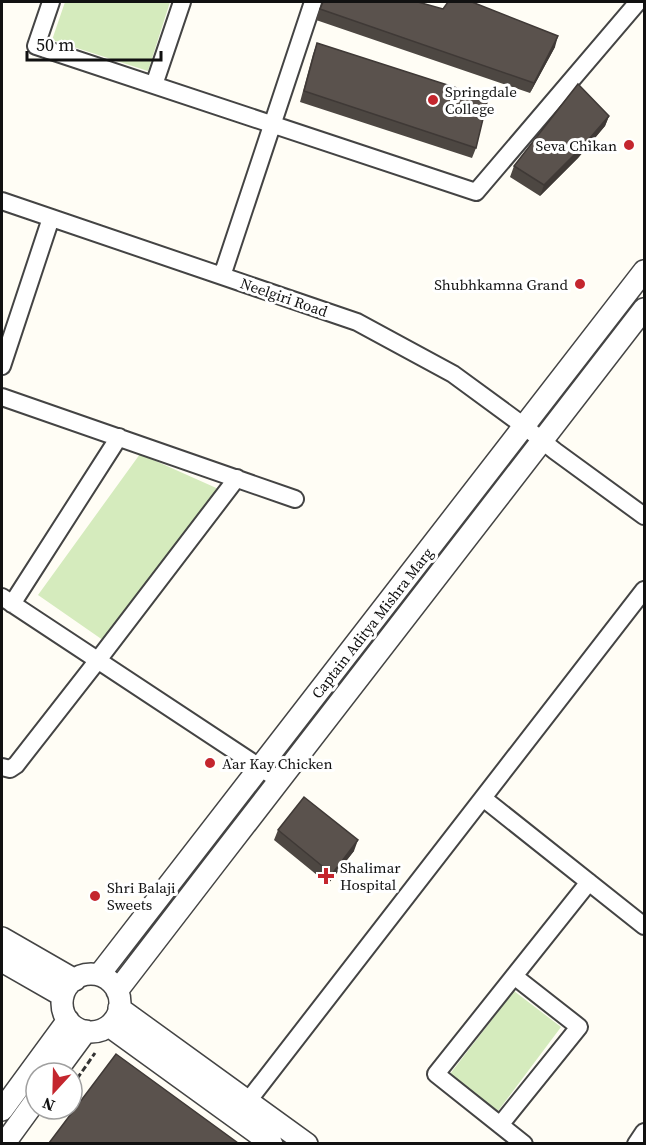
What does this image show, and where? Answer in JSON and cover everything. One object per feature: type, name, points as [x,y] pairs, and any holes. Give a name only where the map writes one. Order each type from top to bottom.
[{"type":"street","points":[[51,2],[36,46],[476,192],[638,2]]},
{"type":"street","points":[[154,85],[182,2]]},
{"type":"street","points":[[222,276],[313,2]]},
{"type":"street","name":"Neelgiri Road","points":[[2,201],[357,322],[453,374],[645,516]]},
{"type":"street","points":[[2,366],[51,218]]},
{"type":"street","name":"Captain Aditya Mishra Marg","points":[[99,975],[645,271]]},
{"type":"street","name":"Captain Aditya Mishra Marg","points":[[115,1008],[279,780],[645,309]]},
{"type":"street","points":[[2,397],[295,499]]},
{"type":"street","points":[[119,437],[7,600],[279,780]]},
{"type":"street","points":[[2,766],[10,769],[15,765],[237,478]]},
{"type":"street","points":[[248,1101],[645,590]]},
{"type":"street","points":[[483,798],[645,926]]},
{"type":"street","points":[[524,1143],[436,1074],[589,882]]},
{"type":"street","points":[[2,938],[69,988]]},
{"type":"street","points":[[2,961],[69,988]]},
{"type":"street","points":[[84,975],[99,975],[114,985],[115,1008],[98,1031],[77,1026],[63,1010],[69,988],[84,975]]},
{"type":"street","points":[[500,1125],[579,1027],[514,976]]},
{"type":"street","points":[[115,1008],[307,1143]]},
{"type":"street","points":[[115,1008],[272,1143]]},
{"type":"street","points":[[61,1061],[77,1026]]},
{"type":"street","points":[[2,1110],[77,1026]]},
{"type":"street","points":[[4,1143],[24,1116]]},
{"type":"street","points":[[636,1143],[645,1132]]},
{"type":"green space","points":[[65,2],[170,2],[148,71],[52,40]]},
{"type":"green space","points":[[140,454],[232,495],[110,645],[38,595]]},
{"type":"green space","points":[[514,991],[561,1027],[498,1111],[450,1074]]},
{"type":"building","points":[[323,2],[418,2],[443,9],[448,2],[472,2],[558,36],[534,83],[320,9]]},
{"type":"building","points":[[317,43],[488,98],[476,148],[304,91]]},
{"type":"building","points":[[578,84],[609,116],[544,185],[514,166]]},
{"type":"building","points":[[304,797],[358,840],[332,874],[278,830]]},
{"type":"building","points":[[116,1054],[238,1143],[49,1143],[66,1121],[84,1121],[84,1097]]},
{"type":"place","name":"Springdale College","points":[[433,100]]},
{"type":"place","name":"Seva Chikan","points":[[629,145]]},
{"type":"place","name":"Shubhkamna Grand","points":[[580,284]]},
{"type":"place","name":"Aar Kay Chicken","points":[[210,763]]},
{"type":"place","name":"Shalimar Hospital","points":[[326,876]]},
{"type":"place","name":"Shri Balaji Sweets","points":[[95,896]]}]
